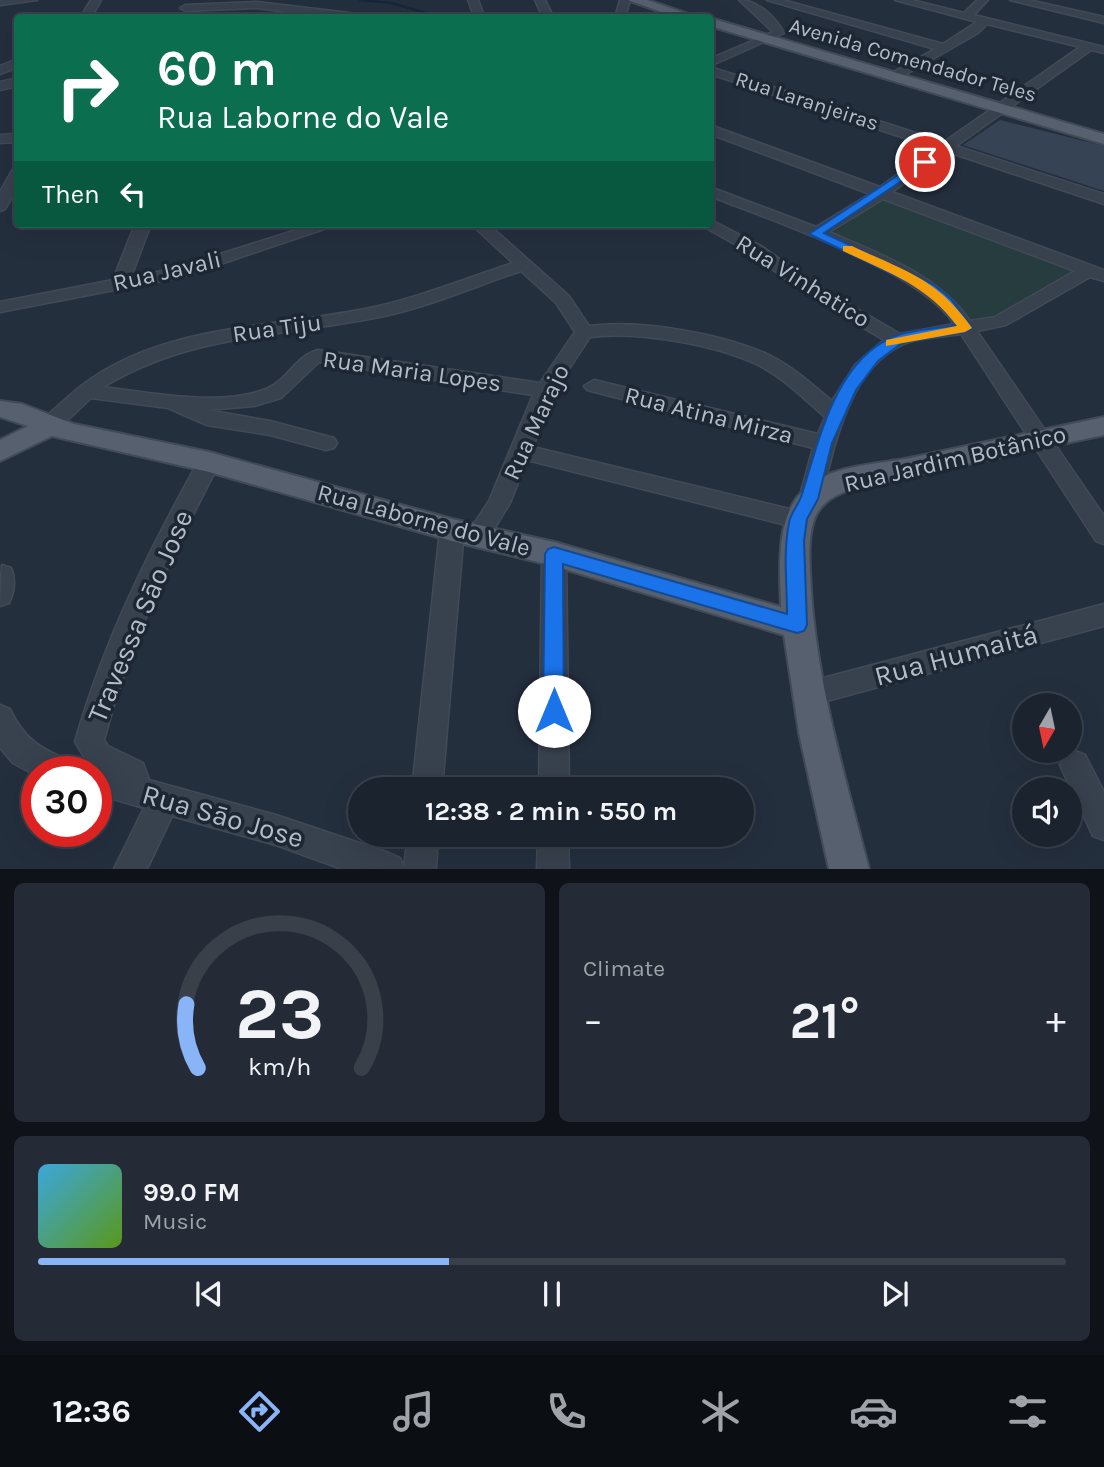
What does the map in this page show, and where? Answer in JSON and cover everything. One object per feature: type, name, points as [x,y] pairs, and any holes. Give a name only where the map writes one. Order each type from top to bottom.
[{"type":"main road","points":[[634,0],[681,14]]},
{"type":"main road","name":"Avenida Comendador Teles","points":[[714,23],[1104,139]]},
{"type":"main road","name":"Rua Laborne do Vale","points":[[0,409],[13,410],[48,426],[209,463],[465,533],[554,554],[797,625]]},
{"type":"main road","points":[[0,452],[48,426]]},
{"type":"main road","name":"Rua Jardim Botânico","points":[[804,509],[825,489],[858,478],[1104,426]]},
{"type":"main road","points":[[804,509],[795,541],[797,625],[808,694],[849,869]]},
{"type":"street","points":[[0,2],[32,0]]},
{"type":"street","points":[[714,61],[777,35],[779,30],[744,0]]},
{"type":"street","points":[[772,0],[945,48]]},
{"type":"street","points":[[900,0],[1104,50]]},
{"type":"street","points":[[967,16],[983,0]]},
{"type":"street","points":[[1015,0],[1104,20]]},
{"type":"street","points":[[185,9],[257,5],[332,14]]},
{"type":"street","points":[[894,77],[979,27],[985,20]]},
{"type":"street","points":[[815,234],[881,193],[1089,46]]},
{"type":"street","name":"Rua Laranjeiras","points":[[714,71],[1104,199]]},
{"type":"street","points":[[714,130],[1096,273]]},
{"type":"street","points":[[0,206],[14,180]]},
{"type":"street","points":[[714,193],[815,234],[929,288],[946,302],[1104,535]]},
{"type":"street","points":[[120,283],[141,228]]},
{"type":"street","name":"Rua Javali","points":[[0,307],[176,273],[318,228]]},
{"type":"street","points":[[483,228],[563,300],[584,332],[599,328],[630,330],[753,355],[777,368],[836,415]]},
{"type":"street","name":"Rua Vinhatico","points":[[714,228],[755,249],[811,290],[897,340]]},
{"type":"street","name":"Rua Tiju","points":[[48,426],[86,391],[134,362],[191,343],[254,329],[374,313],[524,265]]},
{"type":"street","points":[[520,451],[804,509],[824,443],[836,415],[860,371],[884,347],[897,340],[1009,318],[1096,273]]},
{"type":"street","name":"Rua Marajo","points":[[429,777],[465,533],[499,503],[545,390],[584,332]]},
{"type":"street","name":"Rua Maria Lopes","points":[[86,391],[169,402],[235,401],[272,394],[292,382],[309,359],[318,355],[545,390]]},
{"type":"street","name":"Rua Atina Mirza","points":[[594,386],[824,443]]},
{"type":"street","points":[[169,402],[207,418],[270,428],[326,443]]},
{"type":"street","name":"Travessa Sāo Jose","points":[[150,794],[133,774],[98,756],[89,742],[121,648],[150,579],[209,463]]},
{"type":"street","points":[[554,554],[554,777]]},
{"type":"street","name":"Rua Humaitá","points":[[808,694],[1104,615]]},
{"type":"street","points":[[0,718],[5,735],[27,756]]},
{"type":"street","points":[[1075,765],[1104,825]]},
{"type":"street","name":"Rua Sāo Jose","points":[[112,784],[276,830],[388,869]]},
{"type":"street","points":[[130,869],[150,794]]},
{"type":"street","points":[[420,869],[422,847]]},
{"type":"street","points":[[553,869],[554,847]]},
{"type":"green space","points":[[882,200],[1078,271],[1009,312],[974,321],[962,318],[943,303],[828,235]]},
{"type":"building","points":[[1000,120],[1104,146],[1104,191],[963,145]]},
{"type":"waterway","points":[[360,0],[392,3],[429,14]]},
{"type":"slow traffic","points":[[847,248],[929,288],[946,302],[965,328],[891,343]]},
{"type":"route","points":[[554,711],[554,554],[797,625],[795,541],[798,519],[803,506],[810,499],[824,443],[849,390],[860,371],[884,347],[897,340],[965,328],[946,302],[929,288],[815,234],[925,162]]}]
